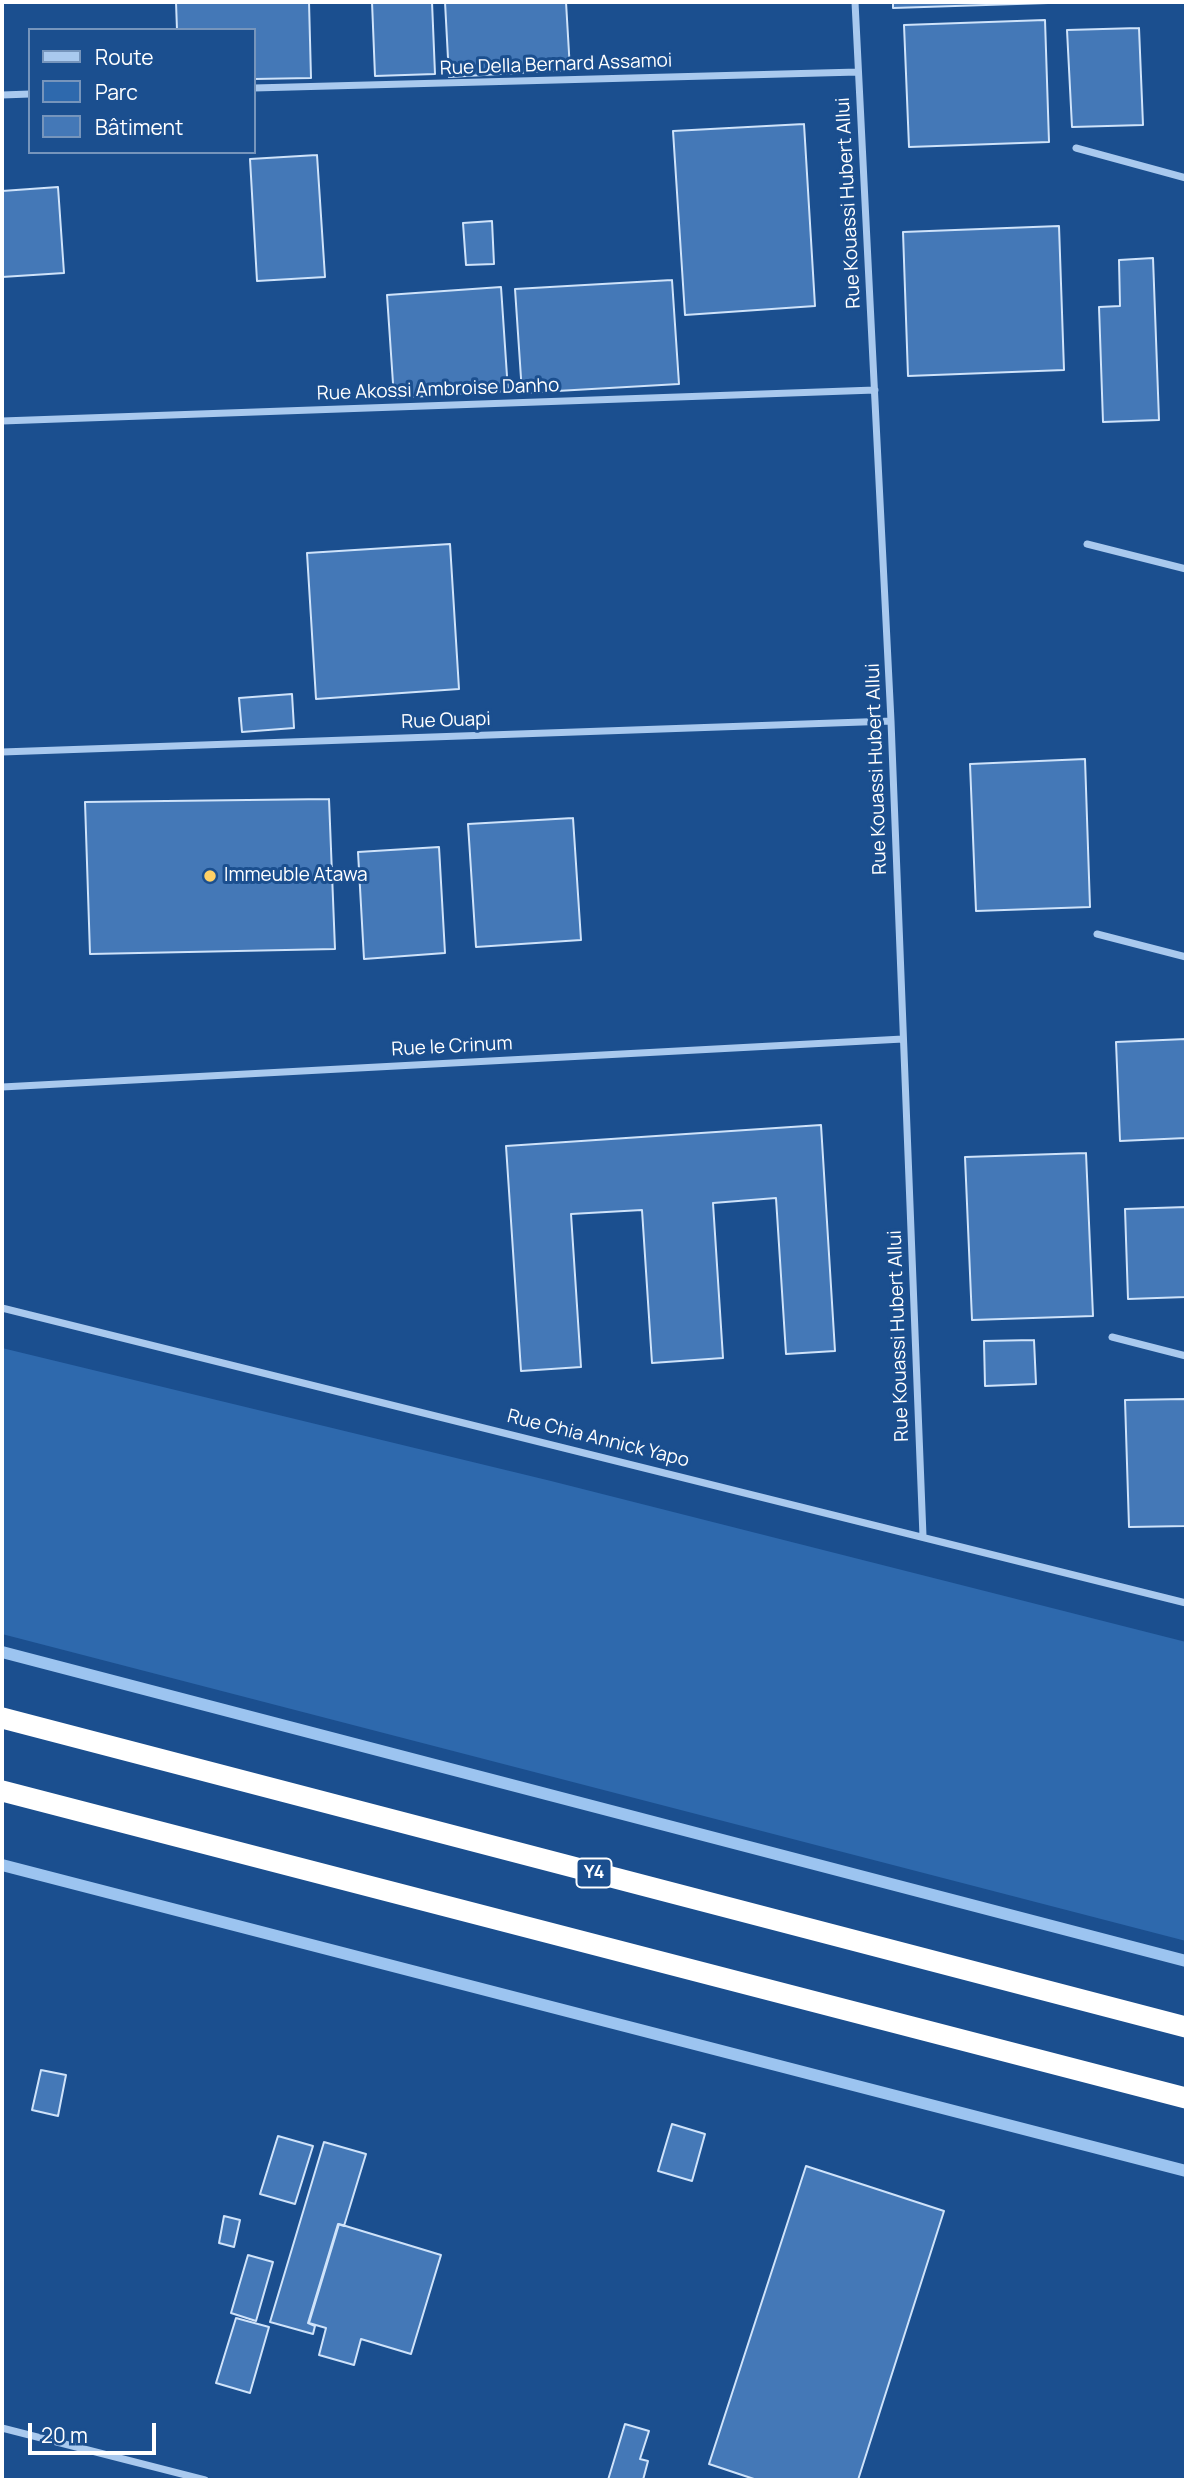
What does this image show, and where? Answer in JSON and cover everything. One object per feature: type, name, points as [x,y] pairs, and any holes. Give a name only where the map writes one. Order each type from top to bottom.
[{"type":"highway","name":"Y4","points":[[2,1718],[1186,2027]]},
{"type":"highway","points":[[2,1791],[1186,2098]]},
{"type":"street","name":"Rue Kouassi Hubert Allui","points":[[855,2],[891,721],[923,1536]]},
{"type":"street","name":"Rue Della Bernard Assamoi","points":[[256,88],[858,72]]},
{"type":"street","points":[[2,95],[28,94]]},
{"type":"street","points":[[1076,148],[1186,178]]},
{"type":"street","name":"Rue Akossi Ambroise Danho","points":[[2,421],[875,390]]},
{"type":"street","points":[[1087,544],[1186,569]]},
{"type":"street","name":"Rue Ouapi","points":[[2,752],[891,721]]},
{"type":"street","points":[[1097,934],[1186,957]]},
{"type":"street","name":"Rue le Crinum","points":[[2,1087],[903,1039]]},
{"type":"street","name":"Rue Chia Annick Yapo","points":[[2,1308],[1186,1603]]},
{"type":"street","points":[[1112,1336],[1186,1356]]},
{"type":"street","points":[[2,2428],[205,2480]]},
{"type":"green space","points":[[2,1348],[551,1481],[1186,1642],[1186,1941],[2,1634]]},
{"type":"building","points":[[176,2],[309,2],[311,78],[256,79],[256,28],[177,28]]},
{"type":"building","points":[[372,2],[432,2],[435,74],[375,76]]},
{"type":"building","points":[[445,2],[566,2],[570,70],[449,77]]},
{"type":"building","points":[[893,2],[1048,2],[1048,3],[893,8]]},
{"type":"building","points":[[1045,20],[1049,142],[909,147],[904,25]]},
{"type":"building","points":[[1139,28],[1143,125],[1072,127],[1067,30]]},
{"type":"building","points":[[804,124],[815,306],[685,315],[673,131]]},
{"type":"building","points":[[317,155],[325,277],[257,281],[250,159]]},
{"type":"building","points":[[58,187],[64,273],[2,277],[2,191]]},
{"type":"building","points":[[492,221],[494,264],[466,265],[463,223]]},
{"type":"building","points":[[1059,226],[1064,370],[908,376],[903,232]]},
{"type":"building","points":[[1153,258],[1159,420],[1103,422],[1099,307],[1120,306],[1119,260]]},
{"type":"building","points":[[672,280],[679,384],[522,393],[515,289]]},
{"type":"building","points":[[501,287],[508,391],[394,398],[387,295]]},
{"type":"building","points":[[450,544],[459,689],[316,699],[307,553]]},
{"type":"building","points":[[292,694],[294,728],[242,732],[239,698]]},
{"type":"building","points":[[1085,759],[1090,907],[976,911],[970,764]]},
{"type":"building","name":"Immeuble Atawa","points":[[329,799],[335,949],[90,954],[85,802]]},
{"type":"building","points":[[573,818],[581,940],[476,947],[468,824]]},
{"type":"building","points":[[439,847],[445,953],[364,959],[358,852]]},
{"type":"building","points":[[1186,1039],[1186,1138],[1120,1141],[1116,1042]]},
{"type":"building","points":[[821,1125],[835,1351],[786,1354],[776,1198],[713,1203],[723,1358],[652,1363],[642,1210],[571,1214],[581,1367],[521,1371],[506,1146]]},
{"type":"building","points":[[1086,1153],[1093,1316],[972,1320],[965,1157]]},
{"type":"building","points":[[1186,1207],[1186,1297],[1128,1299],[1125,1209]]},
{"type":"building","points":[[1034,1340],[1036,1384],[985,1386],[984,1341]]},
{"type":"building","points":[[1186,1399],[1186,1526],[1129,1527],[1125,1400]]},
{"type":"building","points":[[41,2070],[66,2075],[58,2116],[32,2110]]},
{"type":"building","points":[[672,2124],[705,2134],[692,2181],[658,2171]]},
{"type":"building","points":[[278,2136],[313,2146],[295,2204],[260,2194]]},
{"type":"building","points":[[324,2142],[366,2154],[344,2226],[338,2224],[308,2323],[315,2326],[313,2334],[270,2322]]},
{"type":"building","points":[[806,2166],[944,2211],[858,2480],[757,2480],[709,2464]]},
{"type":"building","points":[[224,2216],[240,2220],[234,2247],[219,2243]]},
{"type":"building","points":[[339,2224],[441,2255],[411,2354],[361,2339],[354,2365],[319,2355],[326,2328],[309,2323]]},
{"type":"building","points":[[248,2255],[273,2262],[256,2321],[231,2313]]},
{"type":"building","points":[[236,2318],[269,2327],[250,2393],[216,2383]]},
{"type":"building","points":[[625,2424],[649,2431],[640,2459],[648,2461],[643,2480],[608,2480]]},
{"type":"waterway","points":[[2,1652],[1186,1961]]},
{"type":"waterway","points":[[2,1865],[1186,2171]]},
{"type":"place","name":"Immeuble Atawa","points":[[210,876]]}]
